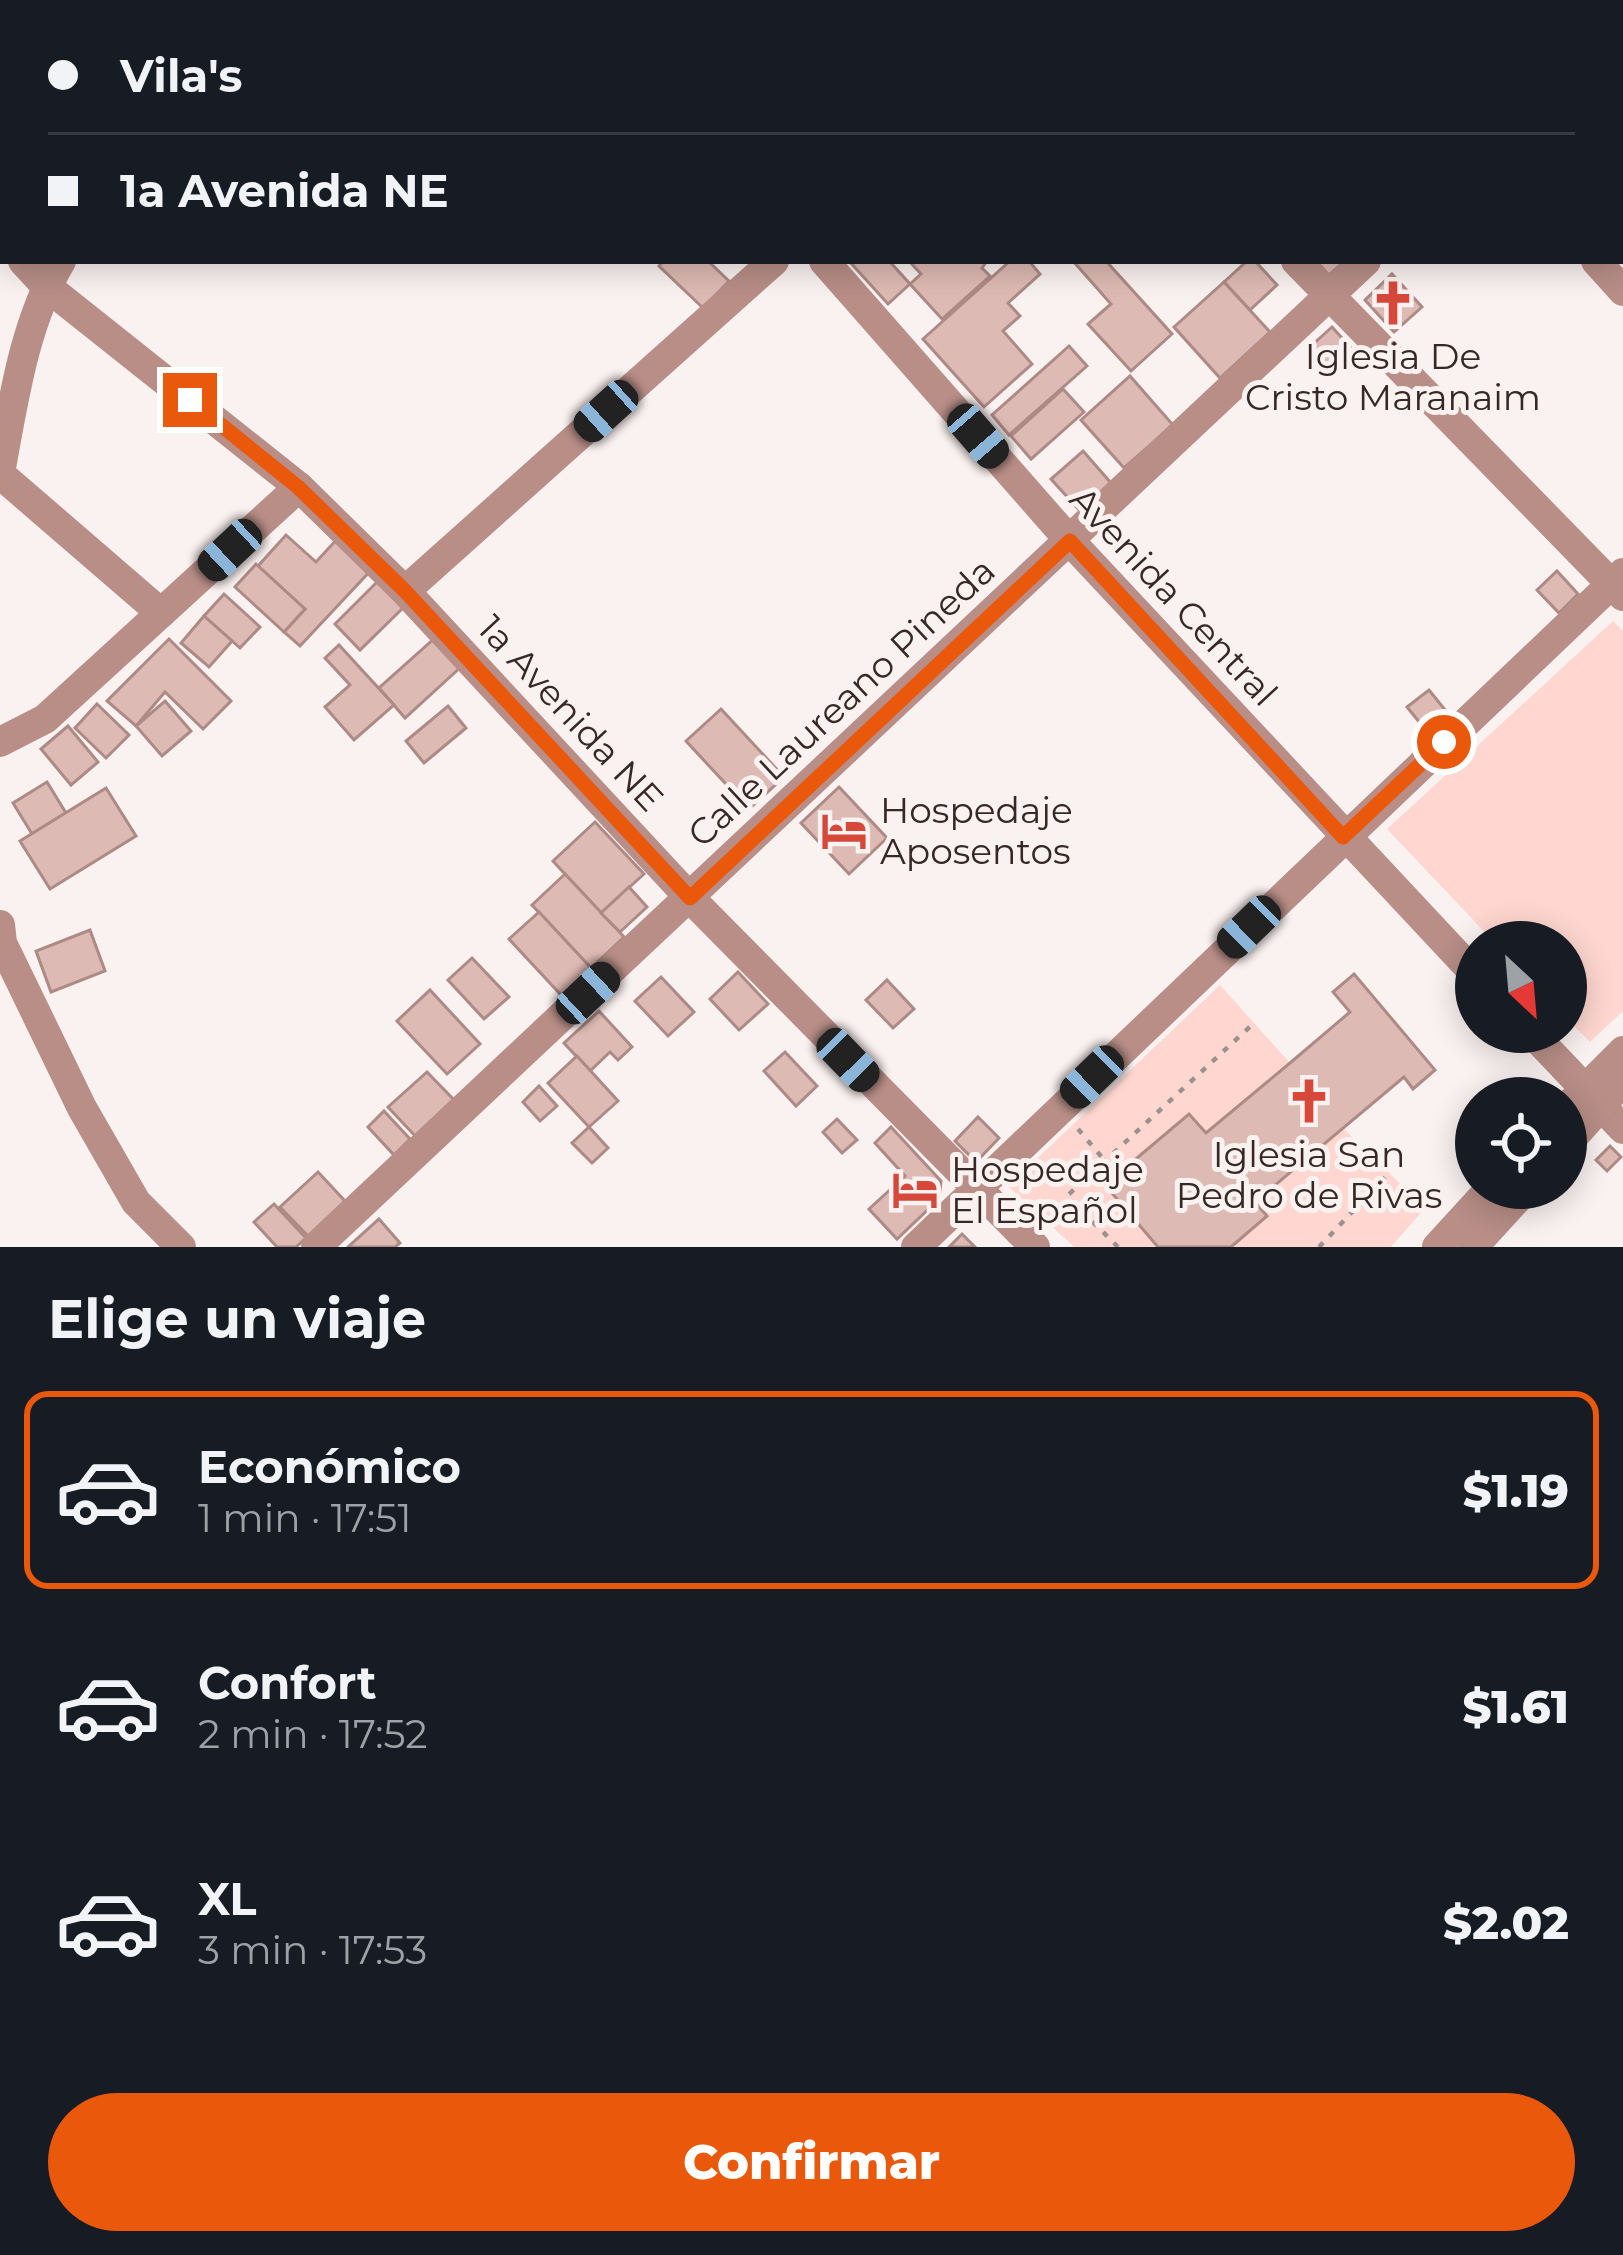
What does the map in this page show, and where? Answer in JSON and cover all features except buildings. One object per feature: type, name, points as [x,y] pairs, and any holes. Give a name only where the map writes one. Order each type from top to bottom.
[{"type":"street","points":[[405,591],[771,264]]},
{"type":"street","name":"Avenida Central","points":[[827,264],[1070,541],[1455,953]]},
{"type":"street","points":[[916,1247],[1343,837],[1619,584],[1299,264]]},
{"type":"street","name":"Calle Laureano Pineda","points":[[316,1247],[1363,264]]},
{"type":"street","points":[[1599,264],[1623,291]]},
{"type":"street","points":[[54,273],[14,395],[0,474],[161,614]]},
{"type":"street","name":"1a Avenida NE","points":[[54,273],[298,487],[405,591],[690,898],[1035,1247]]},
{"type":"street","points":[[0,742],[45,719],[298,487]]},
{"type":"street","points":[[0,925],[2,943],[82,1108],[136,1202],[181,1247]]},
{"type":"street","points":[[1587,1096],[1623,1051]]},
{"type":"street","points":[[1547,1053],[1566,1077]]},
{"type":"street","points":[[1587,1099],[1623,1082]]},
{"type":"street","points":[[1587,1102],[1623,1129]]},
{"type":"street","points":[[1437,1247],[1472,1209]]},
{"type":"street","points":[[1473,1247],[1508,1209]]},
{"type":"path","points":[[1118,1247],[1067,1196],[1254,1023]]},
{"type":"path","points":[[1061,1107],[1117,1175]]},
{"type":"path","points":[[1319,1247],[1390,1173]]},
{"type":"shaded area","points":[[1613,621],[1623,631],[1623,1011],[1590,1042],[1587,921],[1474,921],[1387,829]]},
{"type":"shaded area","points":[[1220,985],[1290,1063],[1206,1133],[1189,1114],[1105,1184],[1158,1247],[1074,1247],[1008,1186]]},
{"type":"shaded area","points":[[1343,1128],[1425,1208],[1391,1247],[1231,1247],[1267,1216],[1255,1202]]},
{"type":"place","name":"Iglesia De Cristo Maranaim","points":[[1393,303]]},
{"type":"place","name":"Hospedaje Aposentos","points":[[844,831]]},
{"type":"place","name":"Iglesia San Pedro de Rivas","points":[[1309,1101]]},
{"type":"place","name":"Hospedaje El Español","points":[[915,1190]]},
{"type":"route","points":[[190,400],[298,487],[405,591],[690,898],[1070,541],[1343,837],[1444,742]]}]
